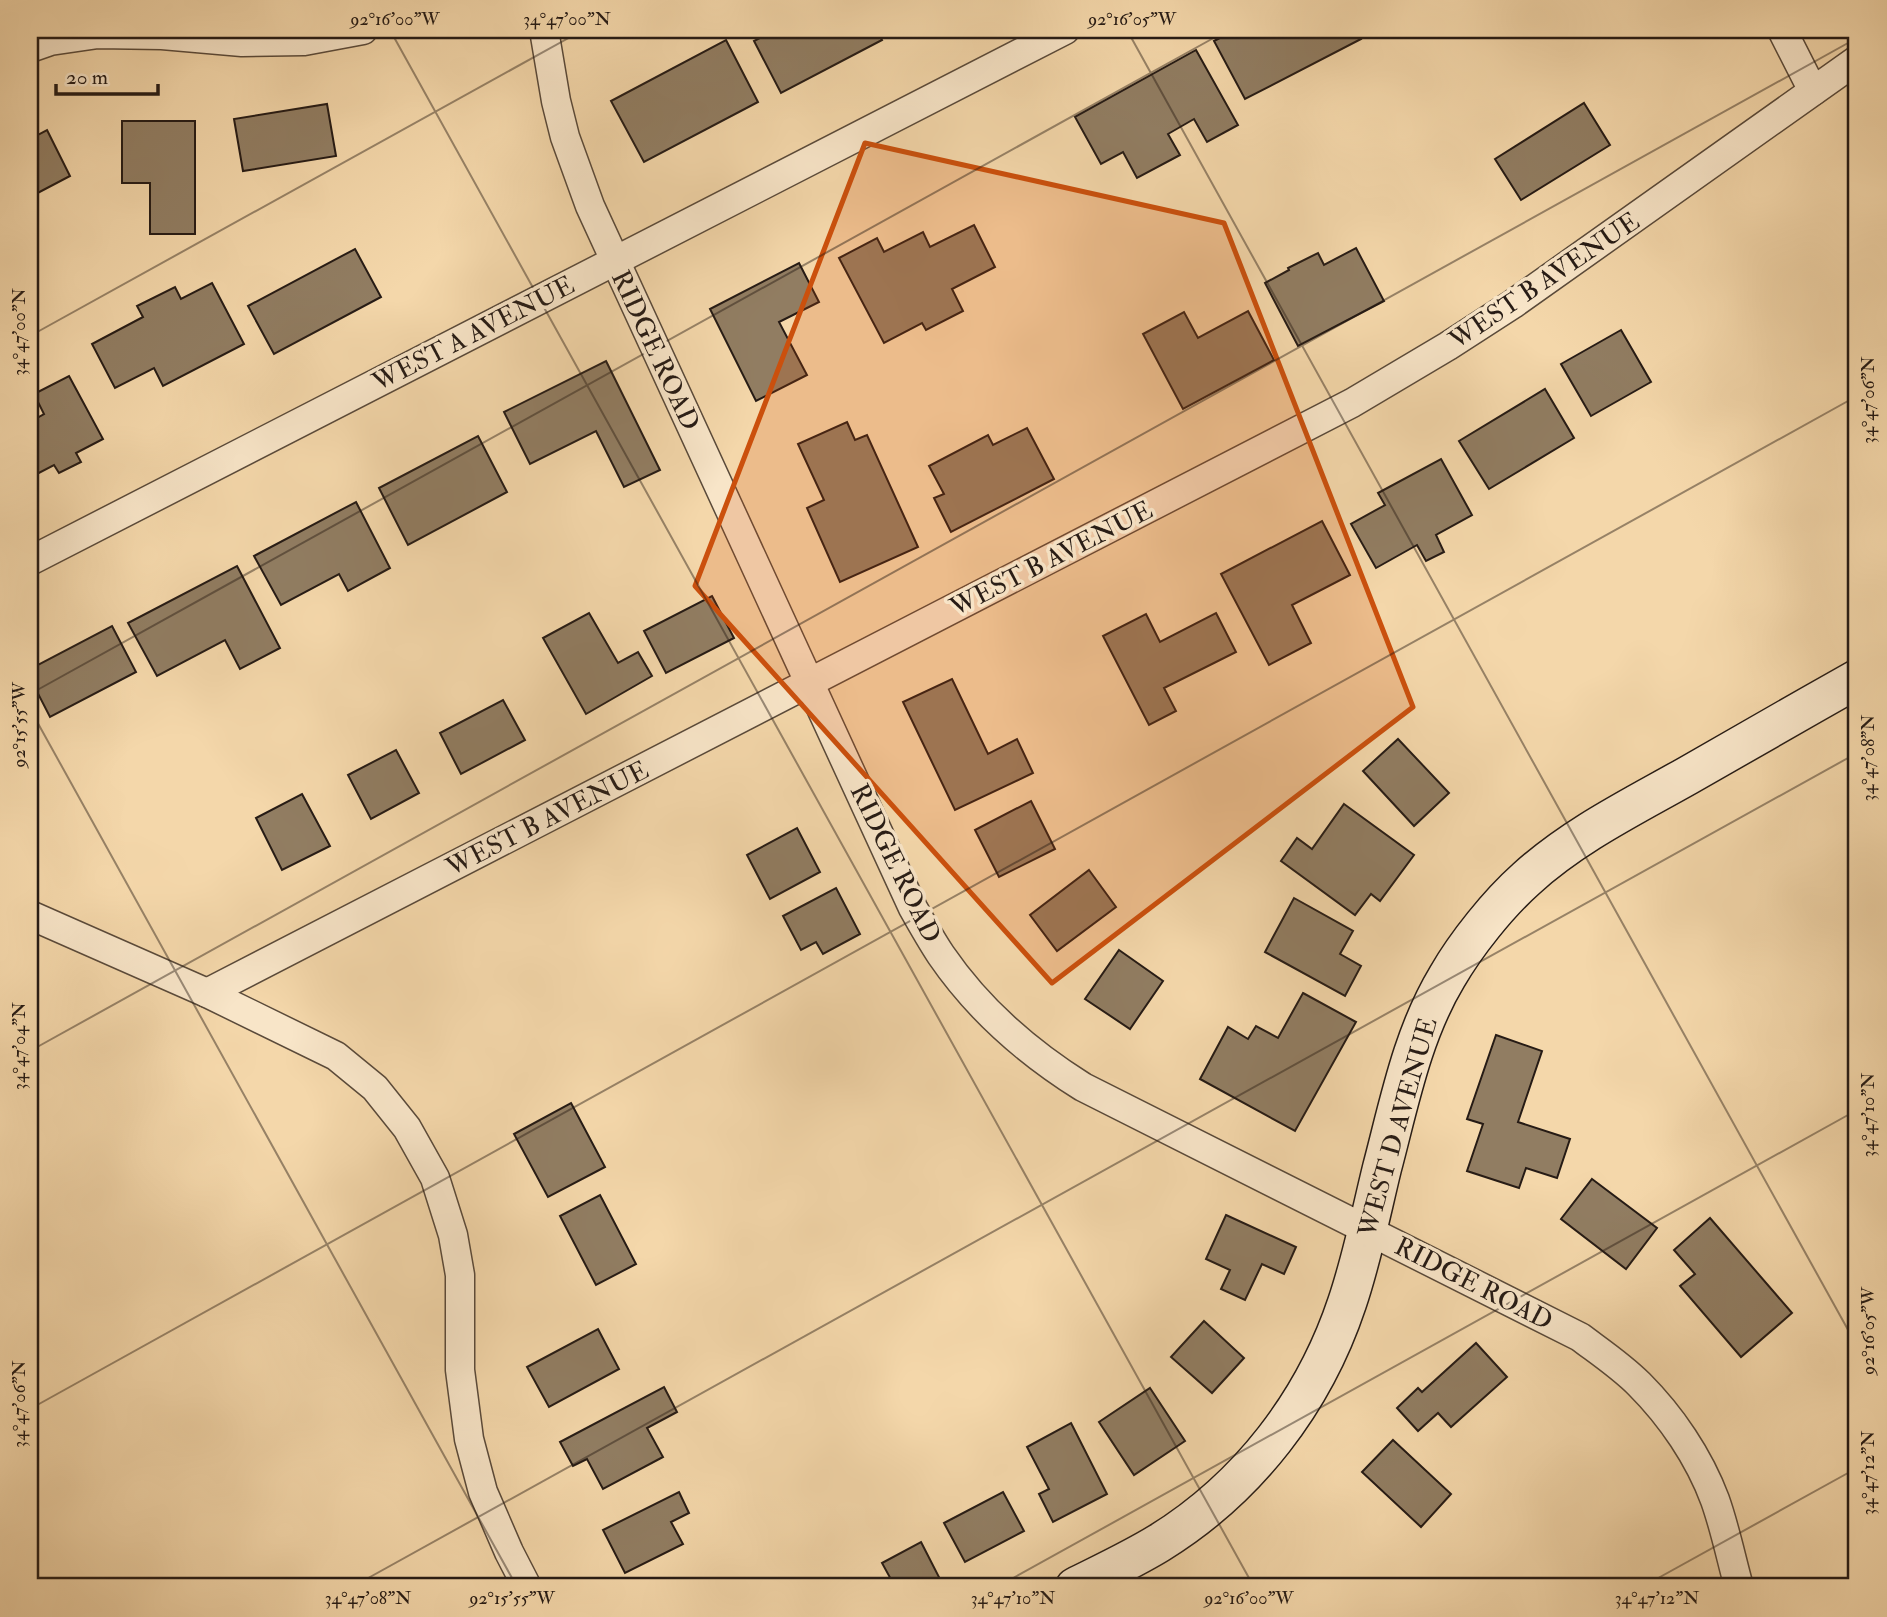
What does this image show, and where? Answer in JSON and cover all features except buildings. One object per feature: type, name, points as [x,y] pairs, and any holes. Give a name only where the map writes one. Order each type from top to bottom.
[{"type":"street","points":[[30,48],[50,41],[98,34],[162,35],[242,42],[304,41],[363,30]]},
{"type":"street","name":"RIDGE ROAD","points":[[544,30],[565,137],[590,206],[913,908],[941,955],[980,1004],[1016,1040],[1083,1087],[1580,1337],[1620,1366],[1662,1409],[1692,1452],[1714,1499],[1740,1587]]},
{"type":"street","name":"WEST A AVENUE","points":[[30,561],[1065,30]]},
{"type":"street","points":[[1782,30],[1814,91]]},
{"type":"street","name":"WEST B AVENUE","points":[[207,993],[1352,403],[1513,304],[1857,60]]},
{"type":"street","name":"WEST D AVENUE","points":[[1092,1584],[1205,1511],[1265,1453],[1312,1384],[1347,1303],[1405,1080],[1429,1011],[1447,975],[1482,927],[1526,879],[1573,844],[1857,679]]},
{"type":"street","points":[[30,915],[207,993],[336,1056],[375,1088],[407,1128],[435,1178],[453,1235],[460,1275],[460,1370],[469,1439],[483,1492],[527,1587]]},
{"type":"highlighted area","points":[[865,143],[1224,223],[1413,707],[1052,983],[695,586]]}]
